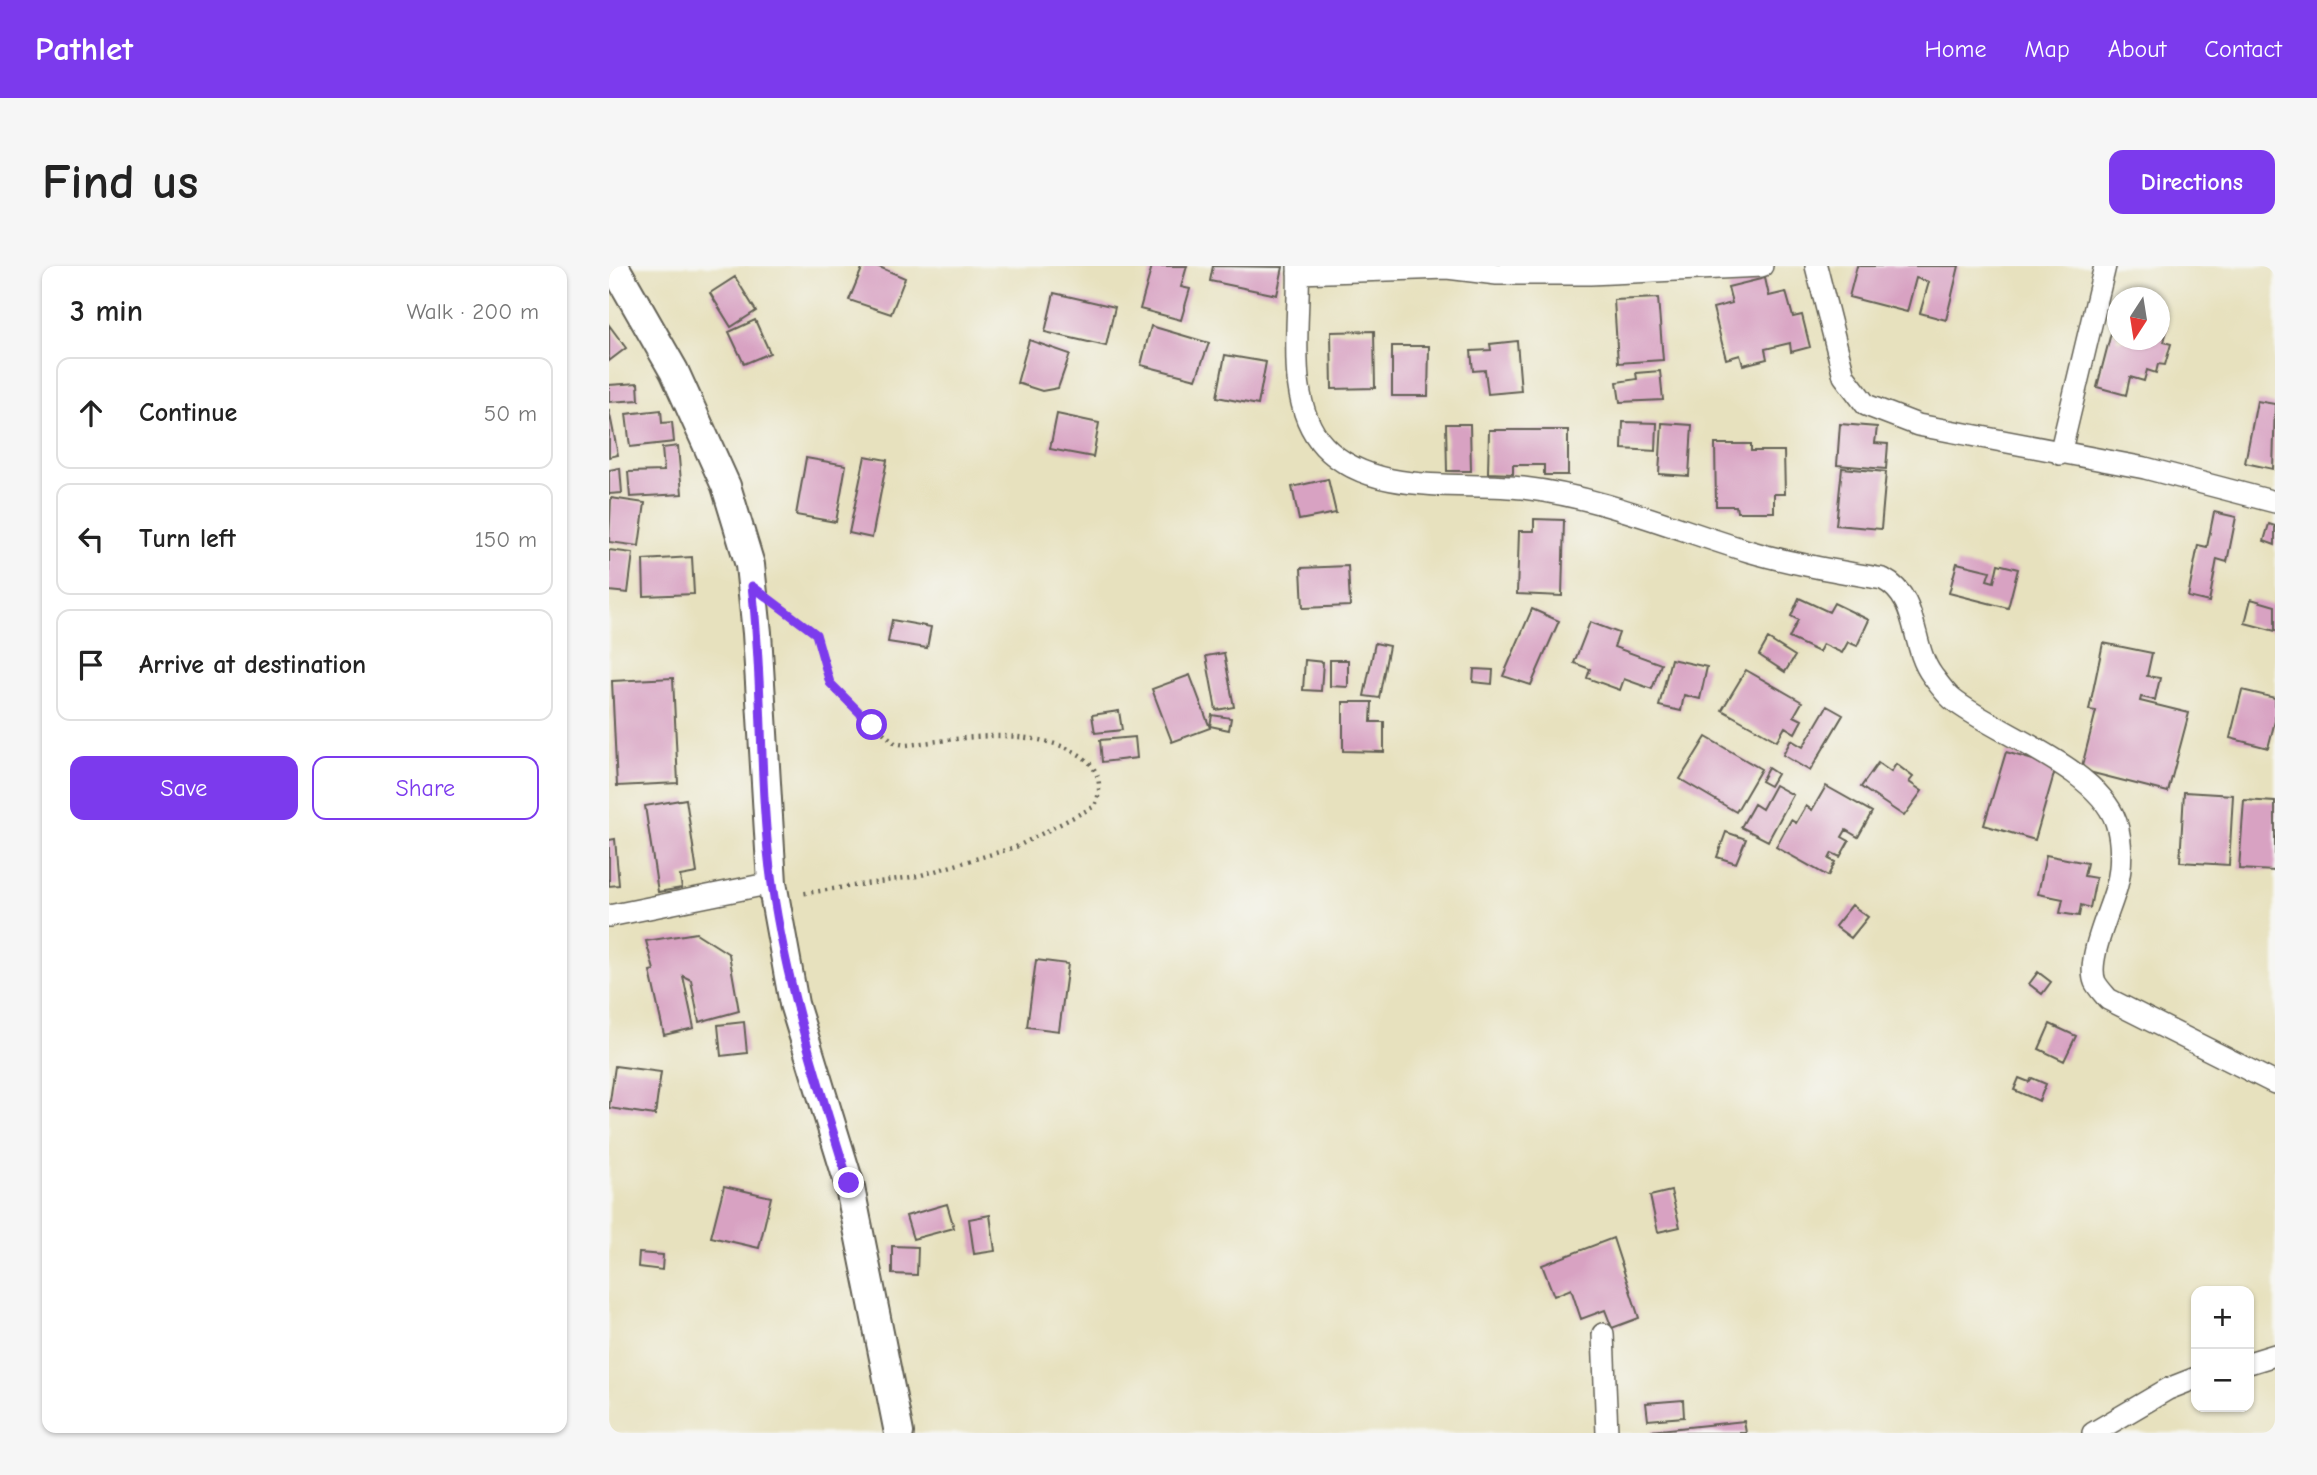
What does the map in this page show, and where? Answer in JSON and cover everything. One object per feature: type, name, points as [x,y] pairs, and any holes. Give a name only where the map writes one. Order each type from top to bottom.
[{"type":"street","points":[[614,266],[674,372],[726,486],[750,565],[758,633],[773,890],[794,1004],[849,1183],[899,1433]]},
{"type":"street","points":[[1762,266],[1590,274],[1497,274],[1447,268],[1298,269],[1296,342],[1302,398],[1310,425],[1325,447],[1350,465],[1379,477],[1523,488],[1584,497],[1780,560],[1883,579],[1892,584],[1910,611],[1930,671],[1952,699],[2055,759],[2099,796],[2116,821],[2120,850],[2118,883],[2094,960],[2095,981],[2108,999],[2275,1083]]},
{"type":"street","points":[[1816,266],[1844,376],[1866,405],[1918,425],[2145,468],[2275,502]]},
{"type":"street","points":[[2060,454],[2105,266]]},
{"type":"street","points":[[609,916],[773,890]]},
{"type":"street","points":[[1603,1334],[1607,1433]]},
{"type":"street","points":[[2254,1361],[2275,1355]]},
{"type":"street","points":[[2093,1433],[2168,1388],[2191,1380]]},
{"type":"path","points":[[752,586],[816,634],[830,683],[895,743],[907,745],[996,736],[1038,738],[1072,750],[1091,762],[1099,780],[1100,793],[1095,806],[1016,847],[918,876],[773,890]]},
{"type":"building","points":[[863,266],[877,266],[905,278],[891,314],[849,300]]},
{"type":"building","points":[[1152,266],[1187,266],[1181,287],[1190,289],[1181,320],[1140,309]]},
{"type":"building","points":[[1213,266],[1283,267],[1277,295],[1210,281]]},
{"type":"building","points":[[1857,266],[1959,266],[1946,320],[1920,313],[1929,282],[1916,278],[1907,312],[1849,297]]},
{"type":"building","points":[[735,277],[756,311],[731,327],[710,293]]},
{"type":"building","points":[[1765,278],[1769,296],[1786,292],[1793,317],[1802,315],[1810,347],[1791,352],[1790,343],[1765,349],[1767,359],[1743,365],[1740,355],[1726,359],[1713,308],[1732,303],[1728,287]]},
{"type":"building","points":[[1054,293],[1115,307],[1106,346],[1045,332]]},
{"type":"building","points":[[1658,298],[1663,360],[1618,363],[1614,300]]},
{"type":"building","points":[[755,320],[770,353],[744,364],[729,332]]},
{"type":"building","points":[[609,325],[626,348],[609,361]]},
{"type":"building","points":[[1151,326],[1209,343],[1196,379],[1141,365]]},
{"type":"building","points":[[1374,331],[1375,388],[1332,389],[1331,332]]},
{"type":"building","points":[[1029,340],[1070,354],[1058,388],[1042,391],[1017,383]]},
{"type":"building","points":[[1517,341],[1521,391],[1488,394],[1485,370],[1473,371],[1471,351],[1491,350],[1490,344]]},
{"type":"building","points":[[1392,346],[1429,346],[1428,396],[1392,396]]},
{"type":"building","points":[[2107,348],[2169,350],[2165,365],[2158,364],[2156,373],[2147,370],[2144,381],[2130,377],[2126,395],[2097,387]]},
{"type":"building","points":[[1225,355],[1266,362],[1258,405],[1217,397]]},
{"type":"building","points":[[1660,371],[1663,400],[1620,402],[1617,382],[1637,379],[1636,373]]},
{"type":"building","points":[[638,383],[639,400],[609,402],[609,385]]},
{"type":"building","points":[[2257,401],[2275,404],[2273,469],[2245,463]]},
{"type":"building","points":[[609,410],[618,455],[609,457]]},
{"type":"building","points":[[661,410],[662,423],[672,422],[674,442],[630,447],[626,414]]},
{"type":"building","points":[[1057,414],[1099,423],[1093,457],[1050,449]]},
{"type":"building","points":[[1623,422],[1657,423],[1656,451],[1622,449]]},
{"type":"building","points":[[1662,423],[1692,425],[1689,476],[1659,474]]},
{"type":"building","points":[[1446,424],[1470,424],[1471,471],[1447,471]]},
{"type":"building","points":[[1840,424],[1877,427],[1875,443],[1888,444],[1886,469],[1837,465]]},
{"type":"building","points":[[1489,430],[1568,430],[1568,475],[1544,475],[1544,465],[1513,465],[1513,474],[1488,473]]},
{"type":"building","points":[[1715,444],[1751,444],[1751,451],[1784,451],[1785,494],[1774,494],[1774,512],[1737,512],[1736,506],[1716,506]]},
{"type":"building","points":[[678,446],[682,494],[630,497],[628,472],[664,471],[662,448]]},
{"type":"building","points":[[865,456],[887,460],[872,538],[849,533]]},
{"type":"building","points":[[806,458],[846,465],[836,522],[796,515]]},
{"type":"building","points":[[620,468],[622,493],[609,494],[609,470]]},
{"type":"building","points":[[1842,468],[1886,472],[1881,529],[1836,525]]},
{"type":"building","points":[[1328,479],[1336,513],[1299,520],[1292,487]]},
{"type":"building","points":[[611,498],[645,503],[639,546],[609,542]]},
{"type":"building","points":[[2214,512],[2236,517],[2227,562],[2217,559],[2209,602],[2188,597],[2198,545],[2207,547]]},
{"type":"building","points":[[1534,519],[1564,520],[1562,596],[1517,594],[1519,531],[1534,531]]},
{"type":"building","points":[[2269,524],[2275,526],[2275,545],[2264,541]]},
{"type":"building","points":[[609,550],[633,553],[628,593],[609,591]]},
{"type":"building","points":[[692,557],[694,594],[644,596],[643,560]]},
{"type":"building","points":[[1957,563],[1990,571],[1987,580],[1994,582],[1998,564],[2018,569],[2008,608],[1949,593]]},
{"type":"building","points":[[1348,566],[1350,606],[1303,608],[1301,568]]},
{"type":"building","points":[[1799,598],[1829,612],[1834,603],[1869,620],[1857,646],[1848,642],[1842,653],[1823,644],[1819,652],[1789,638],[1798,620],[1791,616]]},
{"type":"building","points":[[2251,599],[2275,606],[2275,631],[2245,623]]},
{"type":"building","points":[[1532,609],[1559,621],[1531,685],[1503,676]]},
{"type":"building","points":[[892,620],[931,627],[927,648],[888,642]]},
{"type":"building","points":[[1590,622],[1619,633],[1614,647],[1661,664],[1652,689],[1624,679],[1620,690],[1587,678],[1590,669],[1574,663]]},
{"type":"building","points":[[1768,639],[1795,656],[1785,672],[1759,655]]},
{"type":"building","points":[[1375,643],[1389,646],[1379,698],[1364,696]]},
{"type":"building","points":[[2103,643],[2152,653],[2147,676],[2160,678],[2155,700],[2141,697],[2140,701],[2189,713],[2168,792],[2081,770],[2096,711],[2089,710]]},
{"type":"building","points":[[1224,653],[1234,707],[1216,710],[1206,656]]},
{"type":"building","points":[[1671,659],[1707,667],[1700,699],[1684,695],[1681,711],[1659,706]]},
{"type":"building","points":[[1305,660],[1323,662],[1321,691],[1303,690]]},
{"type":"building","points":[[1330,660],[1348,660],[1348,687],[1330,686]]},
{"type":"building","points":[[1474,669],[1493,670],[1492,684],[1473,682]]},
{"type":"building","points":[[1746,670],[1802,702],[1794,716],[1802,720],[1795,733],[1785,727],[1777,741],[1722,710]]},
{"type":"building","points":[[1190,675],[1210,728],[1172,742],[1152,689]]},
{"type":"building","points":[[673,678],[678,783],[617,786],[612,681]]},
{"type":"building","points":[[2242,690],[2275,698],[2275,721],[2268,748],[2230,738]]},
{"type":"building","points":[[1343,702],[1372,702],[1371,722],[1384,722],[1384,752],[1343,751]]},
{"type":"building","points":[[1827,706],[1843,715],[1810,771],[1783,755],[1791,740],[1803,747]]},
{"type":"building","points":[[1119,711],[1122,730],[1095,733],[1092,715]]},
{"type":"building","points":[[1212,715],[1231,718],[1229,730],[1210,726]]},
{"type":"building","points":[[1135,737],[1137,758],[1102,762],[1100,740]]},
{"type":"building","points":[[1706,737],[1761,769],[1736,812],[1680,779]]},
{"type":"building","points":[[2006,752],[2056,767],[2035,840],[1984,825]]},
{"type":"building","points":[[1878,763],[1891,772],[1896,764],[1913,777],[1909,782],[1922,791],[1904,816],[1861,787]]},
{"type":"building","points":[[1768,768],[1777,774],[1770,786],[1761,781]]},
{"type":"building","points":[[1775,785],[1793,795],[1768,841],[1741,827],[1754,804],[1762,809]]},
{"type":"building","points":[[1826,786],[1872,812],[1858,837],[1846,830],[1842,837],[1849,841],[1840,857],[1832,853],[1829,859],[1835,862],[1828,876],[1776,847],[1791,820],[1796,823],[1806,806],[1812,810]]},
{"type":"building","points":[[2184,792],[2233,795],[2229,865],[2180,862]]},
{"type":"building","points":[[686,799],[697,873],[680,876],[682,888],[658,892],[645,806]]},
{"type":"building","points":[[2244,800],[2275,802],[2275,871],[2239,869]]},
{"type":"building","points":[[1726,832],[1746,839],[1736,863],[1717,857]]},
{"type":"building","points":[[615,839],[619,885],[609,886],[609,840]]},
{"type":"building","points":[[2046,855],[2087,863],[2084,876],[2096,878],[2090,908],[2081,905],[2079,916],[2060,913],[2063,899],[2038,894]]},
{"type":"building","points":[[1852,905],[1868,917],[1851,938],[1835,926]]},
{"type":"building","points":[[696,933],[729,954],[739,1011],[699,1022],[691,980],[683,976],[694,1028],[664,1035],[650,971],[654,970],[646,941]]},
{"type":"building","points":[[1036,960],[1068,964],[1059,1031],[1027,1027]]},
{"type":"building","points":[[2038,972],[2051,982],[2042,994],[2029,984]]},
{"type":"building","points":[[744,1022],[747,1053],[721,1056],[718,1025]]},
{"type":"building","points":[[2050,1024],[2076,1036],[2064,1061],[2039,1049]]},
{"type":"building","points":[[615,1066],[661,1072],[655,1115],[609,1108]]},
{"type":"building","points":[[2019,1078],[2029,1082],[2032,1078],[2046,1084],[2039,1101],[2014,1090]]},
{"type":"building","points":[[724,1186],[771,1197],[759,1248],[711,1237]]},
{"type":"building","points":[[1671,1191],[1680,1227],[1658,1232],[1650,1196]]},
{"type":"building","points":[[947,1204],[954,1228],[913,1239],[906,1216]]},
{"type":"building","points":[[990,1215],[995,1251],[974,1254],[969,1219]]},
{"type":"building","points":[[1613,1238],[1639,1318],[1612,1328],[1605,1310],[1581,1319],[1571,1289],[1554,1296],[1542,1265]]},
{"type":"building","points":[[892,1246],[918,1247],[917,1275],[892,1274]]},
{"type":"building","points":[[639,1253],[663,1255],[662,1270],[638,1267]]},
{"type":"building","points":[[1683,1400],[1684,1417],[1648,1420],[1646,1403]]},
{"type":"building","points":[[1744,1421],[1746,1433],[1651,1433],[1651,1431]]},
{"type":"route","points":[[849,1183],[794,1004],[772,883],[763,760],[758,633],[752,586],[816,634],[830,683],[872,725]]}]
